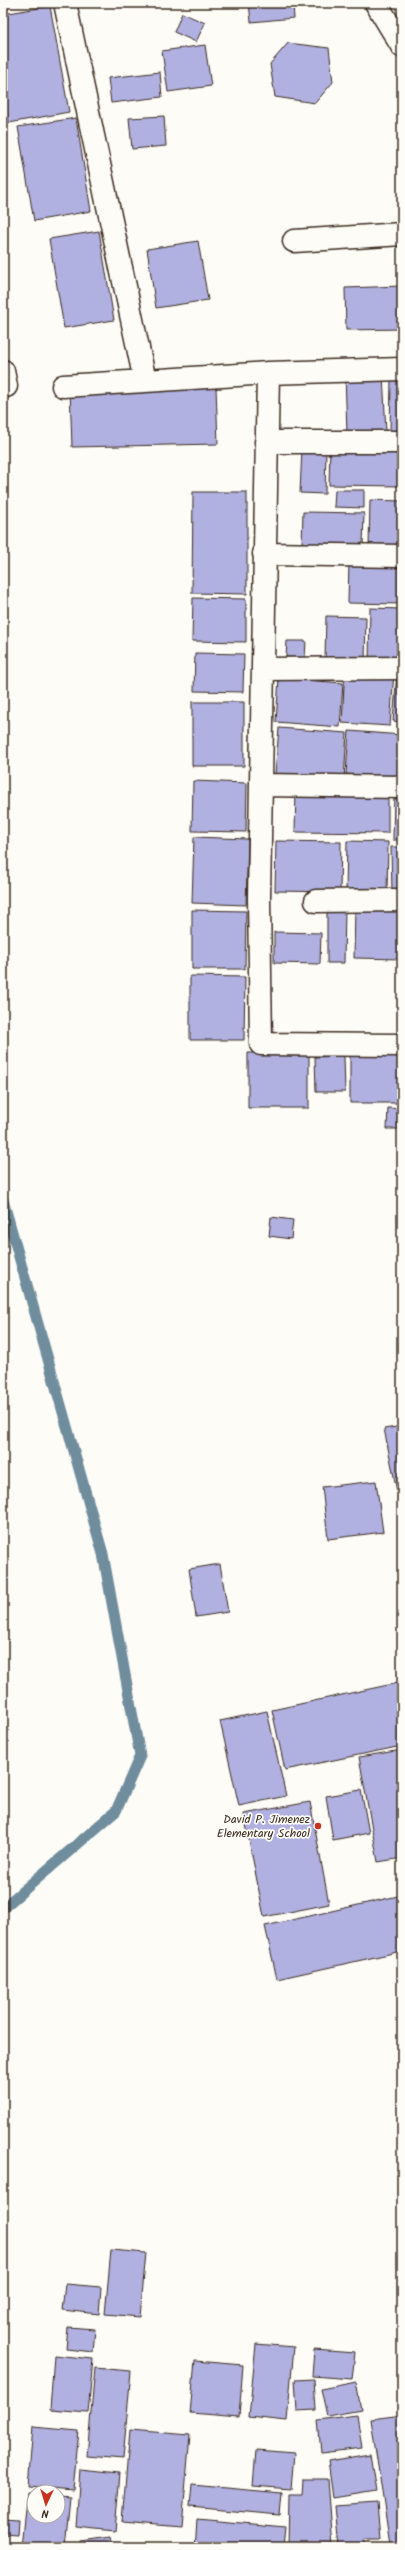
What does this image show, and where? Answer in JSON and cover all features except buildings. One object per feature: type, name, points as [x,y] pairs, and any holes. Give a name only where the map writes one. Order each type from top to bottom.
[{"type":"street","points":[[65,3],[145,381]]},
{"type":"street","points":[[376,3],[402,46]]},
{"type":"street","points":[[294,241],[402,234]]},
{"type":"street","points":[[63,386],[268,373],[402,369]]},
{"type":"street","points":[[3,371],[6,386],[3,386]]},
{"type":"street","points":[[268,373],[258,898],[261,1044],[402,1045]]},
{"type":"street","points":[[266,442],[402,442]]},
{"type":"street","points":[[264,554],[402,556]]},
{"type":"street","points":[[263,669],[402,668]]},
{"type":"street","points":[[260,785],[402,786]]},
{"type":"street","points":[[316,901],[402,900]]},
{"type":"waterway","points":[[3,1200],[103,1554],[140,1756],[116,1811],[3,1908]]},
{"type":"place","name":"David P. Jimenez Elementary School","points":[[318,1826]]}]
